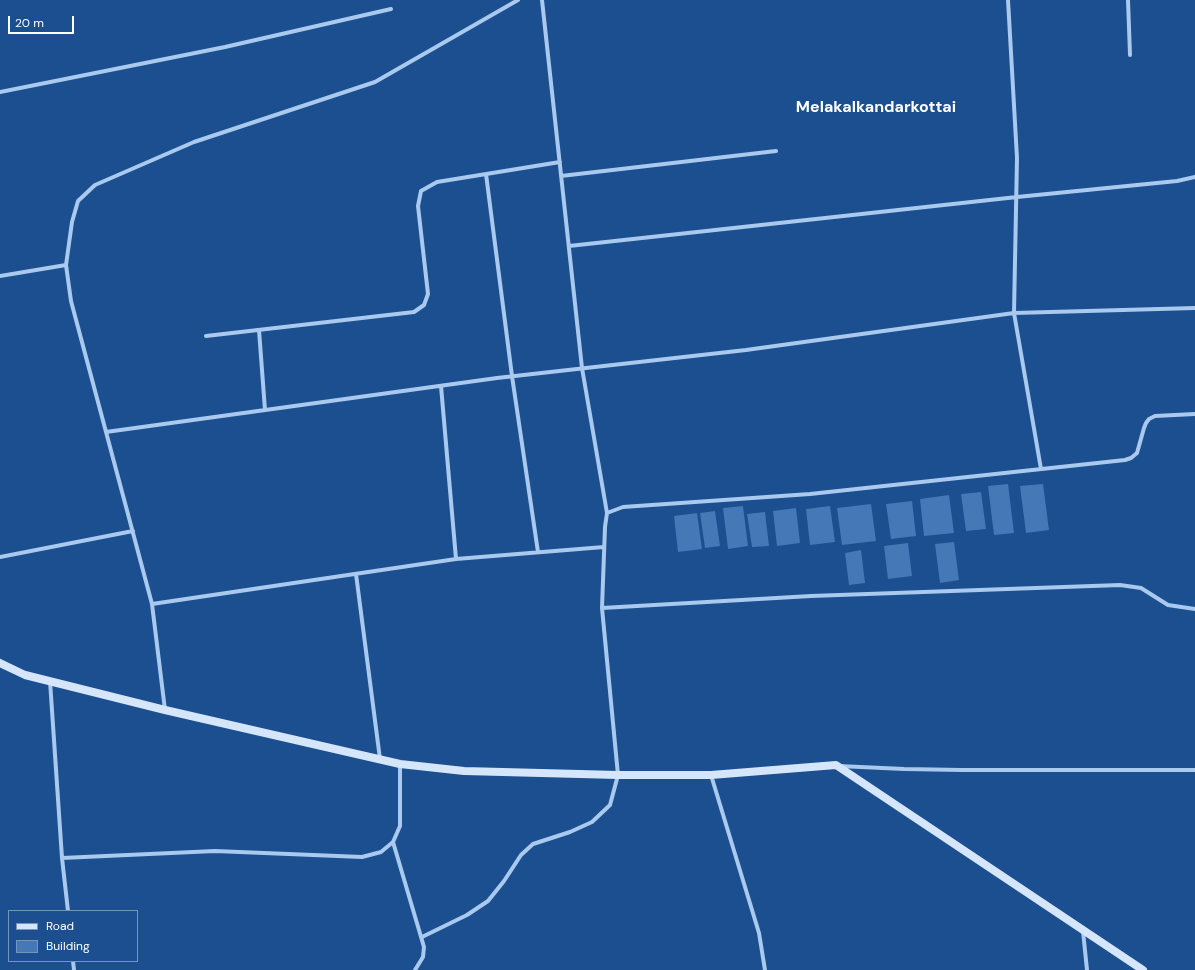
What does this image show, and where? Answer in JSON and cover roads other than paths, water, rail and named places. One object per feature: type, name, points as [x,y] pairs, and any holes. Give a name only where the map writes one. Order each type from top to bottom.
[{"type":"main road","points":[[0,663],[25,675],[165,710],[400,764],[464,771],[618,776],[711,776],[836,766],[1142,970]]},
{"type":"street","points":[[165,710],[152,604],[71,301],[66,265],[72,222],[78,201],[95,185],[194,142],[375,82],[518,0]]},
{"type":"street","points":[[422,937],[467,915],[488,901],[504,881],[521,855],[533,844],[570,832],[592,822],[610,805],[618,776],[602,608],[605,527],[607,513],[582,368],[542,0]]},
{"type":"street","points":[[1008,0],[1017,158],[1014,313],[1041,469]]},
{"type":"street","points":[[1128,0],[1130,55]]},
{"type":"street","points":[[0,92],[225,47],[391,9]]},
{"type":"street","points":[[561,176],[776,151]]},
{"type":"street","points":[[206,336],[414,312],[424,305],[428,294],[418,206],[421,191],[437,182],[560,162]]},
{"type":"street","points":[[486,174],[512,376],[538,552]]},
{"type":"street","points":[[569,246],[1195,178]]},
{"type":"street","points":[[0,276],[66,265]]},
{"type":"street","points":[[106,432],[512,376],[746,350],[1014,313],[1195,308]]},
{"type":"street","points":[[259,330],[265,410]]},
{"type":"street","points":[[440,386],[456,559]]},
{"type":"street","points":[[607,513],[623,507],[810,494],[1125,460],[1131,458],[1137,453],[1146,423],[1150,419],[1155,416],[1195,414]]},
{"type":"street","points":[[0,557],[132,531]]},
{"type":"street","points":[[152,604],[456,559],[604,547]]},
{"type":"street","points":[[356,574],[380,759]]},
{"type":"street","points":[[602,608],[811,596],[1120,585],[1141,588],[1168,605],[1195,609]]},
{"type":"street","points":[[50,681],[62,858],[68,910]]},
{"type":"street","points":[[62,858],[215,851],[362,857],[381,852],[393,842],[400,826],[400,764]]},
{"type":"street","points":[[836,766],[961,770],[1195,770]]},
{"type":"street","points":[[711,776],[759,933],[765,970]]},
{"type":"street","points":[[393,842],[424,947],[423,958],[414,970]]},
{"type":"street","points":[[1083,930],[1087,970]]},
{"type":"district","name":"Melakalkandarkottai","points":[[876,108]]}]
